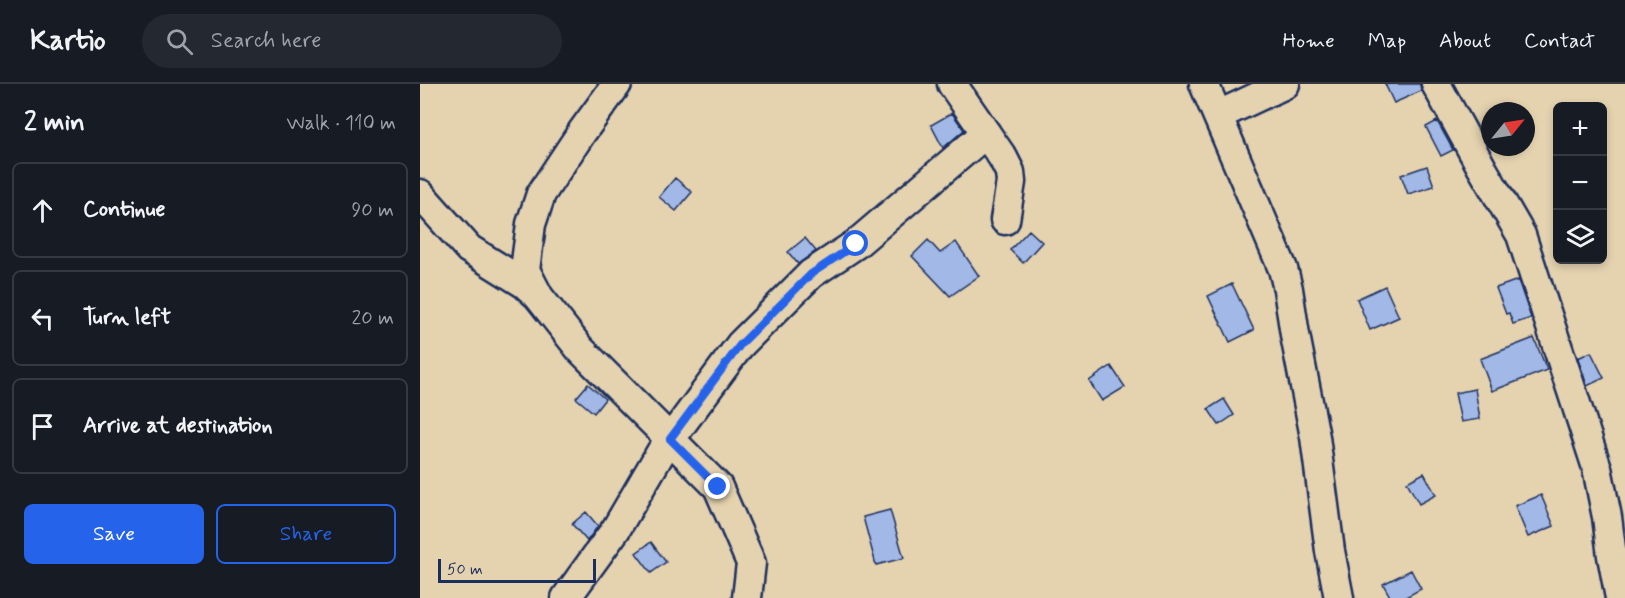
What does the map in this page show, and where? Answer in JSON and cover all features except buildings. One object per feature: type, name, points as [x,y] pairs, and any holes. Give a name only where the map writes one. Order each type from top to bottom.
[{"type":"street","points":[[539,297],[525,270],[531,224],[541,194],[617,84]]},
{"type":"street","points":[[952,84],[1003,158],[1010,172],[1011,182],[1005,220]]},
{"type":"street","points":[[1204,84],[1286,279],[1315,437],[1330,550],[1339,598]]},
{"type":"street","points":[[1218,115],[1286,84]]},
{"type":"street","points":[[1436,84],[1521,235],[1597,468],[1620,598]]},
{"type":"street","points":[[566,598],[616,529],[660,452],[740,345],[811,274],[856,244],[986,133]]},
{"type":"street","points":[[420,195],[470,249],[525,284],[539,297],[580,349],[718,487],[751,563],[747,598]]},
{"type":"route","points":[[718,487],[670,439],[740,345],[811,274],[856,244]]}]
